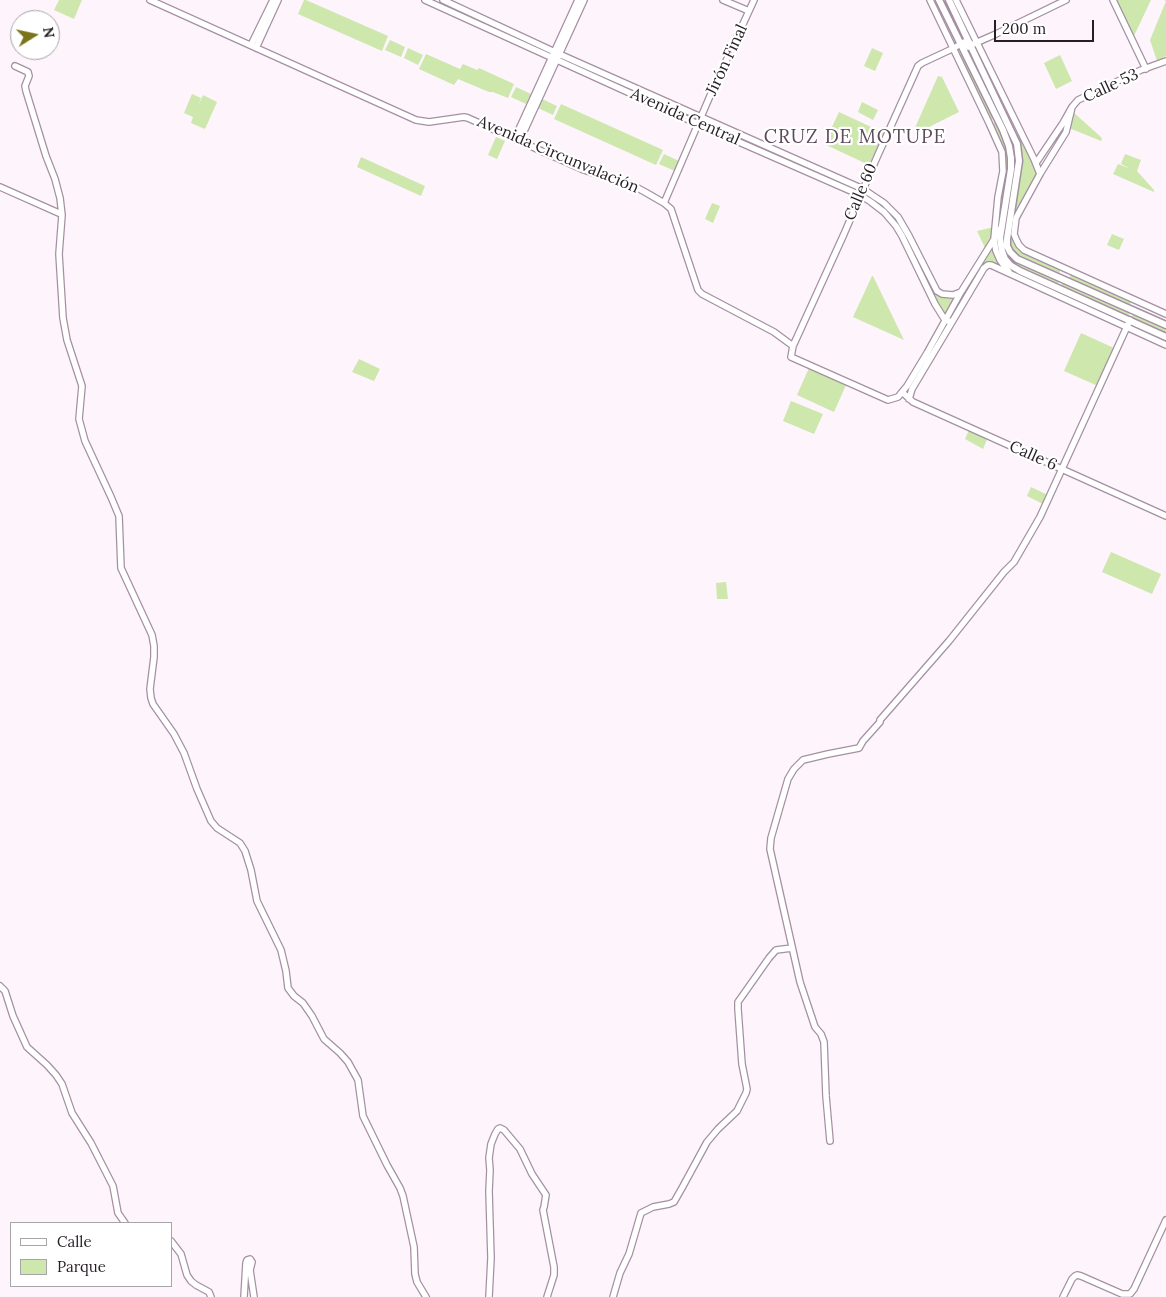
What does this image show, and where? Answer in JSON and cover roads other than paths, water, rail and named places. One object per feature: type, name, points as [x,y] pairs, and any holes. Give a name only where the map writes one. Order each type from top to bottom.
[{"type":"main road","points":[[939,0],[1009,146],[1011,169],[1007,239],[1009,250],[1013,256],[1166,325]]},
{"type":"main road","points":[[949,0],[974,44],[1017,144],[1018,161],[1008,208],[1001,227],[1000,242],[1005,258],[1013,267],[1166,337]]},
{"type":"street","name":"Avenida Circunvalación","points":[[150,0],[416,120],[429,122],[464,117],[592,173],[630,184],[664,203],[671,210],[698,290],[708,298],[774,332],[793,346]]},
{"type":"street","points":[[253,47],[273,0]]},
{"type":"street","points":[[253,47],[278,0]]},
{"type":"street","name":"Avenida Central","points":[[425,0],[556,56],[884,204],[898,217],[937,291],[942,294],[953,295],[961,292]]},
{"type":"street","name":"Avenida Central","points":[[443,0],[556,56]]},
{"type":"street","points":[[556,56],[578,0]]},
{"type":"street","points":[[517,139],[584,0]]},
{"type":"street","points":[[723,0],[749,11]]},
{"type":"street","name":"Jirón Final","points":[[664,203],[754,0]]},
{"type":"street","points":[[930,0],[1002,152],[1003,171],[998,197],[994,239],[996,251],[1008,272]]},
{"type":"street","points":[[956,0],[974,44],[1040,174]]},
{"type":"street","points":[[961,45],[966,42],[974,44],[1066,0]]},
{"type":"street","points":[[1113,0],[1146,69]]},
{"type":"street","name":"Calle 60","points":[[902,392],[888,400],[790,357],[793,346],[918,66],[961,45]]},
{"type":"street","name":"Calle 53","points":[[1036,163],[1073,105],[1091,93],[1166,60]]},
{"type":"street","points":[[15,66],[28,72],[29,76],[25,86],[26,91],[60,198],[59,254],[63,318],[67,340],[82,386],[78,419],[85,442],[112,497],[119,516],[121,568],[152,635],[154,657],[151,676],[151,698],[153,704],[174,734],[184,754],[211,821],[240,843],[245,851],[257,901],[281,950],[288,988],[312,1016],[324,1039],[348,1062],[358,1080],[363,1116],[403,1196],[414,1247],[417,1282],[426,1297]]},
{"type":"street","name":"Calle 53","points":[[1073,105],[1066,132],[1016,218],[1014,234],[1019,245],[1024,250],[1166,314]]},
{"type":"street","points":[[0,187],[61,214]]},
{"type":"street","name":"Avenida Central","points":[[861,192],[884,212],[896,226],[935,304],[948,321]]},
{"type":"street","points":[[668,193],[671,210]]},
{"type":"street","points":[[908,399],[961,292],[1001,227]]},
{"type":"street","points":[[902,392],[948,321],[984,268],[988,265],[1008,272],[1056,296],[1166,345]]},
{"type":"street","points":[[830,1141],[824,1042],[821,1034],[815,1027],[796,969],[770,846],[770,838],[788,779],[794,769],[807,759],[859,748],[880,720],[949,641],[1004,572],[1012,565],[1028,539],[1062,470],[1130,320]]},
{"type":"street","name":"Calle 6","points":[[902,392],[908,399],[914,402],[1166,516]]},
{"type":"street","points":[[613,1297],[620,1273],[629,1254],[641,1213],[652,1207],[674,1202],[707,1142],[735,1112],[746,1093],[738,1002],[776,950],[792,948]]},
{"type":"street","points":[[0,986],[5,991],[12,1016],[27,1047],[47,1065],[62,1084],[72,1114],[91,1143],[113,1186],[118,1213],[124,1222]]},
{"type":"street","points":[[490,1297],[489,1158],[491,1144],[498,1128],[500,1128],[520,1148],[532,1174],[546,1195],[543,1210],[554,1267],[554,1275],[548,1297]]},
{"type":"street","points":[[1063,1297],[1072,1279],[1077,1275],[1122,1294],[1130,1294],[1166,1220]]},
{"type":"street","points":[[172,1242],[181,1254],[191,1281],[209,1292],[212,1297]]},
{"type":"street","points":[[244,1297],[246,1263],[250,1259],[252,1262],[250,1270],[254,1297]]},
{"type":"district","name":"CRUZ DE MOTUPE","points":[[855,138]]}]
